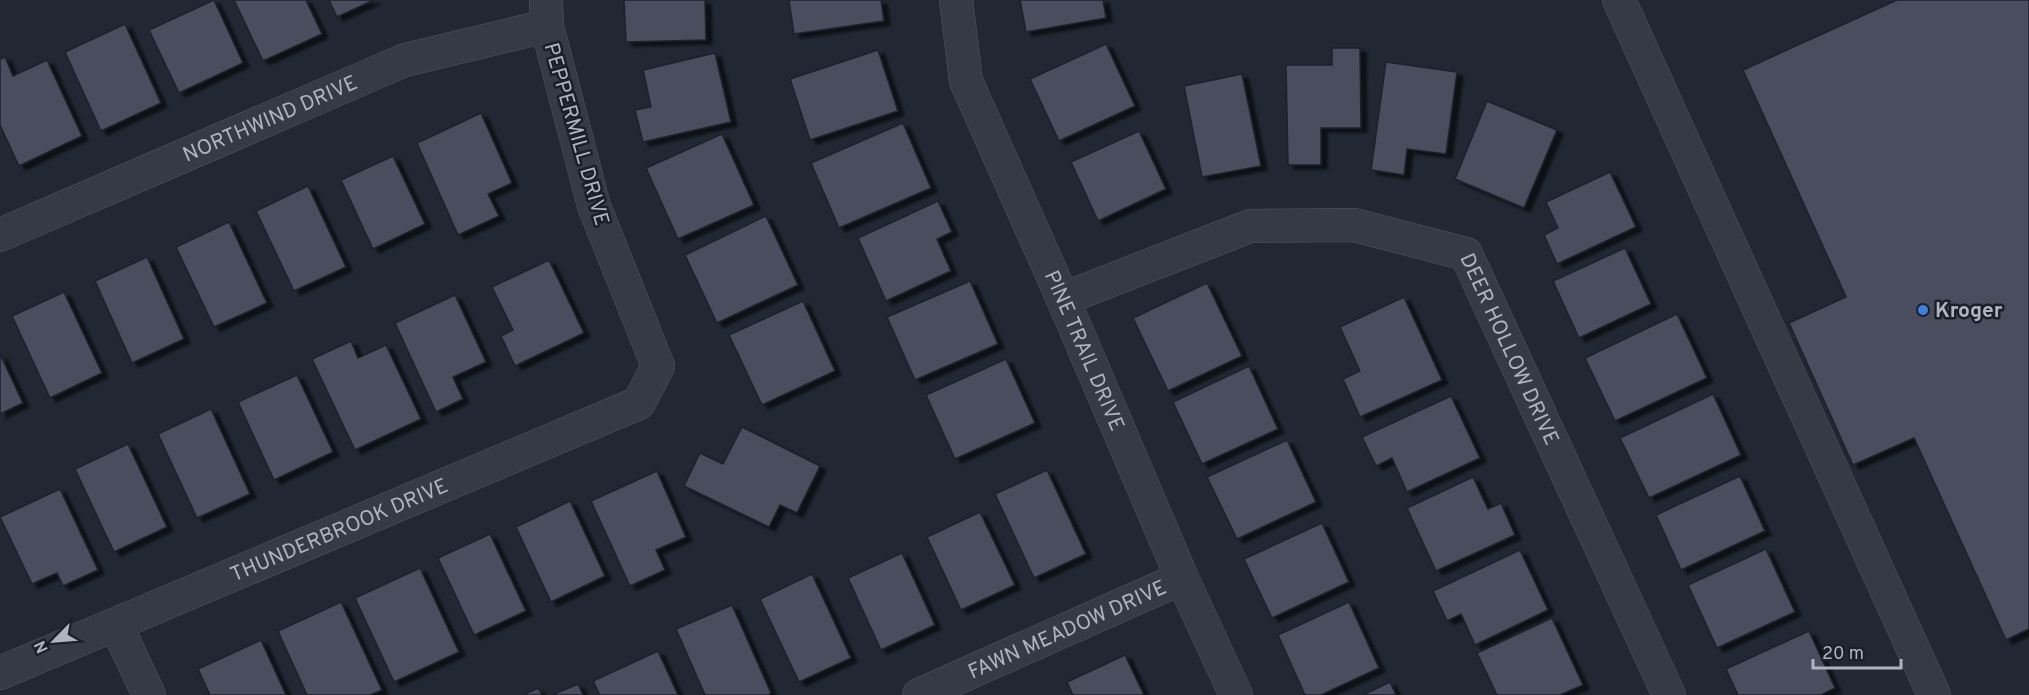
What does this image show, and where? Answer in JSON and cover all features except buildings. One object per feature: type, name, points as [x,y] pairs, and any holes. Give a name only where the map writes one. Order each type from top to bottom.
[{"type":"street","name":"PINE TRAIL DRIVE","points":[[956,0],[966,81],[1063,299],[1182,578],[1236,695]]},
{"type":"street","points":[[1620,0],[1934,695]]},
{"type":"street","name":"NORTHWIND DRIVE","points":[[0,235],[405,60],[547,13]]},
{"type":"street","name":"PEPPERMILL DRIVE","points":[[547,13],[594,206],[658,366]]},
{"type":"street","name":"DEER HOLLOW DRIVE","points":[[1063,299],[1250,226],[1354,225],[1466,254],[1669,695]]},
{"type":"street","name":"THUNDERBROOK DRIVE","points":[[0,673],[639,403],[658,366]]},
{"type":"street","name":"FAWN MEADOW DRIVE","points":[[919,695],[1182,578]]},
{"type":"street","points":[[116,625],[149,695]]},
{"type":"place","name":"Kroger","points":[[1923,310]]}]
